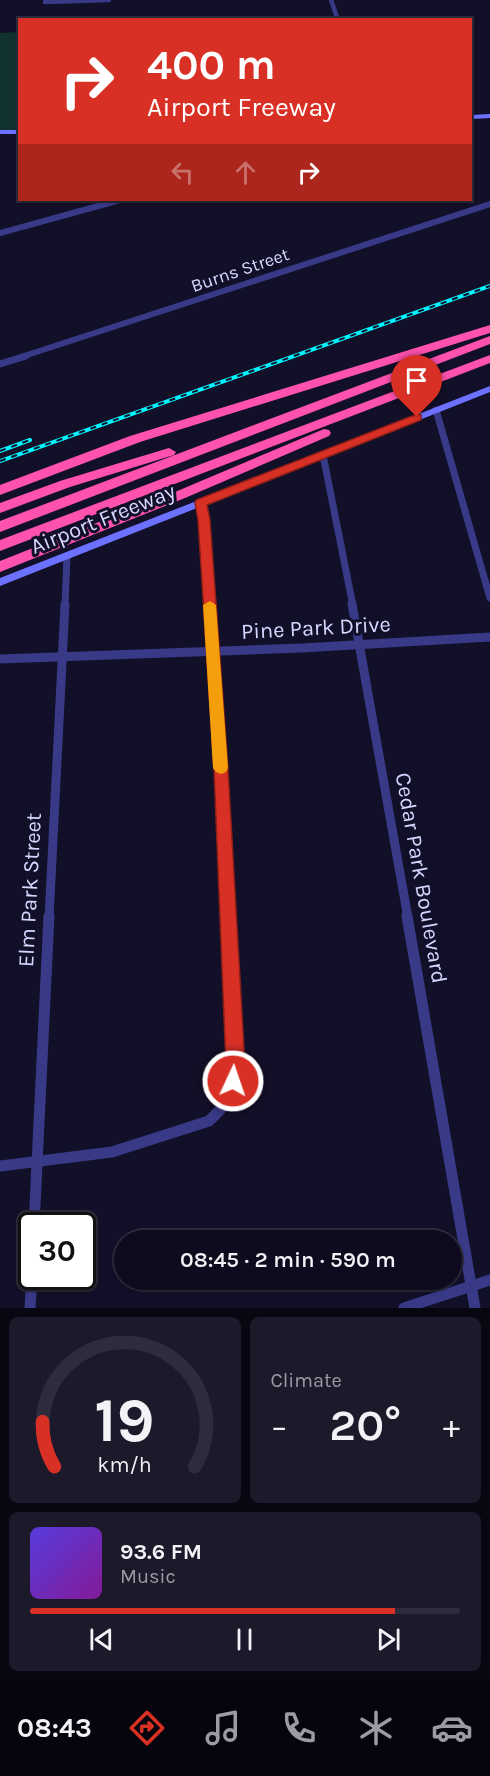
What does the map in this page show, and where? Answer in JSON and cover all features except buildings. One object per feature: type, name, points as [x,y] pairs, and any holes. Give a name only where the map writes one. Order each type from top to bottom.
[{"type":"highway","points":[[0,490],[135,439],[264,397],[490,329]]},
{"type":"highway","name":"Airport Freeway","points":[[0,527],[490,340]]},
{"type":"highway","name":"Airport Freeway","points":[[0,546],[490,359]]},
{"type":"highway","points":[[0,567],[279,453],[379,408],[414,387]]},
{"type":"highway","points":[[0,508],[65,484],[314,408]]},
{"type":"main road","points":[[472,117],[490,116]]},
{"type":"main road","points":[[0,132],[18,132]]},
{"type":"main road","name":"Airport Freeway","points":[[0,582],[490,388]]},
{"type":"street","points":[[45,2],[109,0]]},
{"type":"street","points":[[331,0],[337,18]]},
{"type":"street","points":[[0,233],[116,201]]},
{"type":"street","name":"Burns Street","points":[[0,364],[490,204]]},
{"type":"street","points":[[436,410],[490,598]]},
{"type":"street","name":"Cedar Park Boulevard","points":[[323,455],[360,644],[475,1308]]},
{"type":"street","points":[[0,1166],[112,1152],[209,1121],[221,1112],[231,1096],[236,1066],[213,651],[201,503]]},
{"type":"street","name":"Elm Park Street","points":[[35,1212],[67,556]]},
{"type":"street","name":"Pine Park Drive","points":[[0,659],[490,637]]},
{"type":"street","points":[[404,1308],[490,1280]]},
{"type":"street","points":[[30,1308],[31,1290]]},
{"type":"green space","points":[[18,32],[18,130],[0,131],[0,33]]},
{"type":"railway","points":[[0,461],[490,286]]},
{"type":"railway","points":[[0,451],[30,440]]},
{"type":"slow traffic","points":[[210,605],[221,768]]},
{"type":"route","points":[[233,1081],[236,1066],[221,769],[201,503],[417,417]]}]
